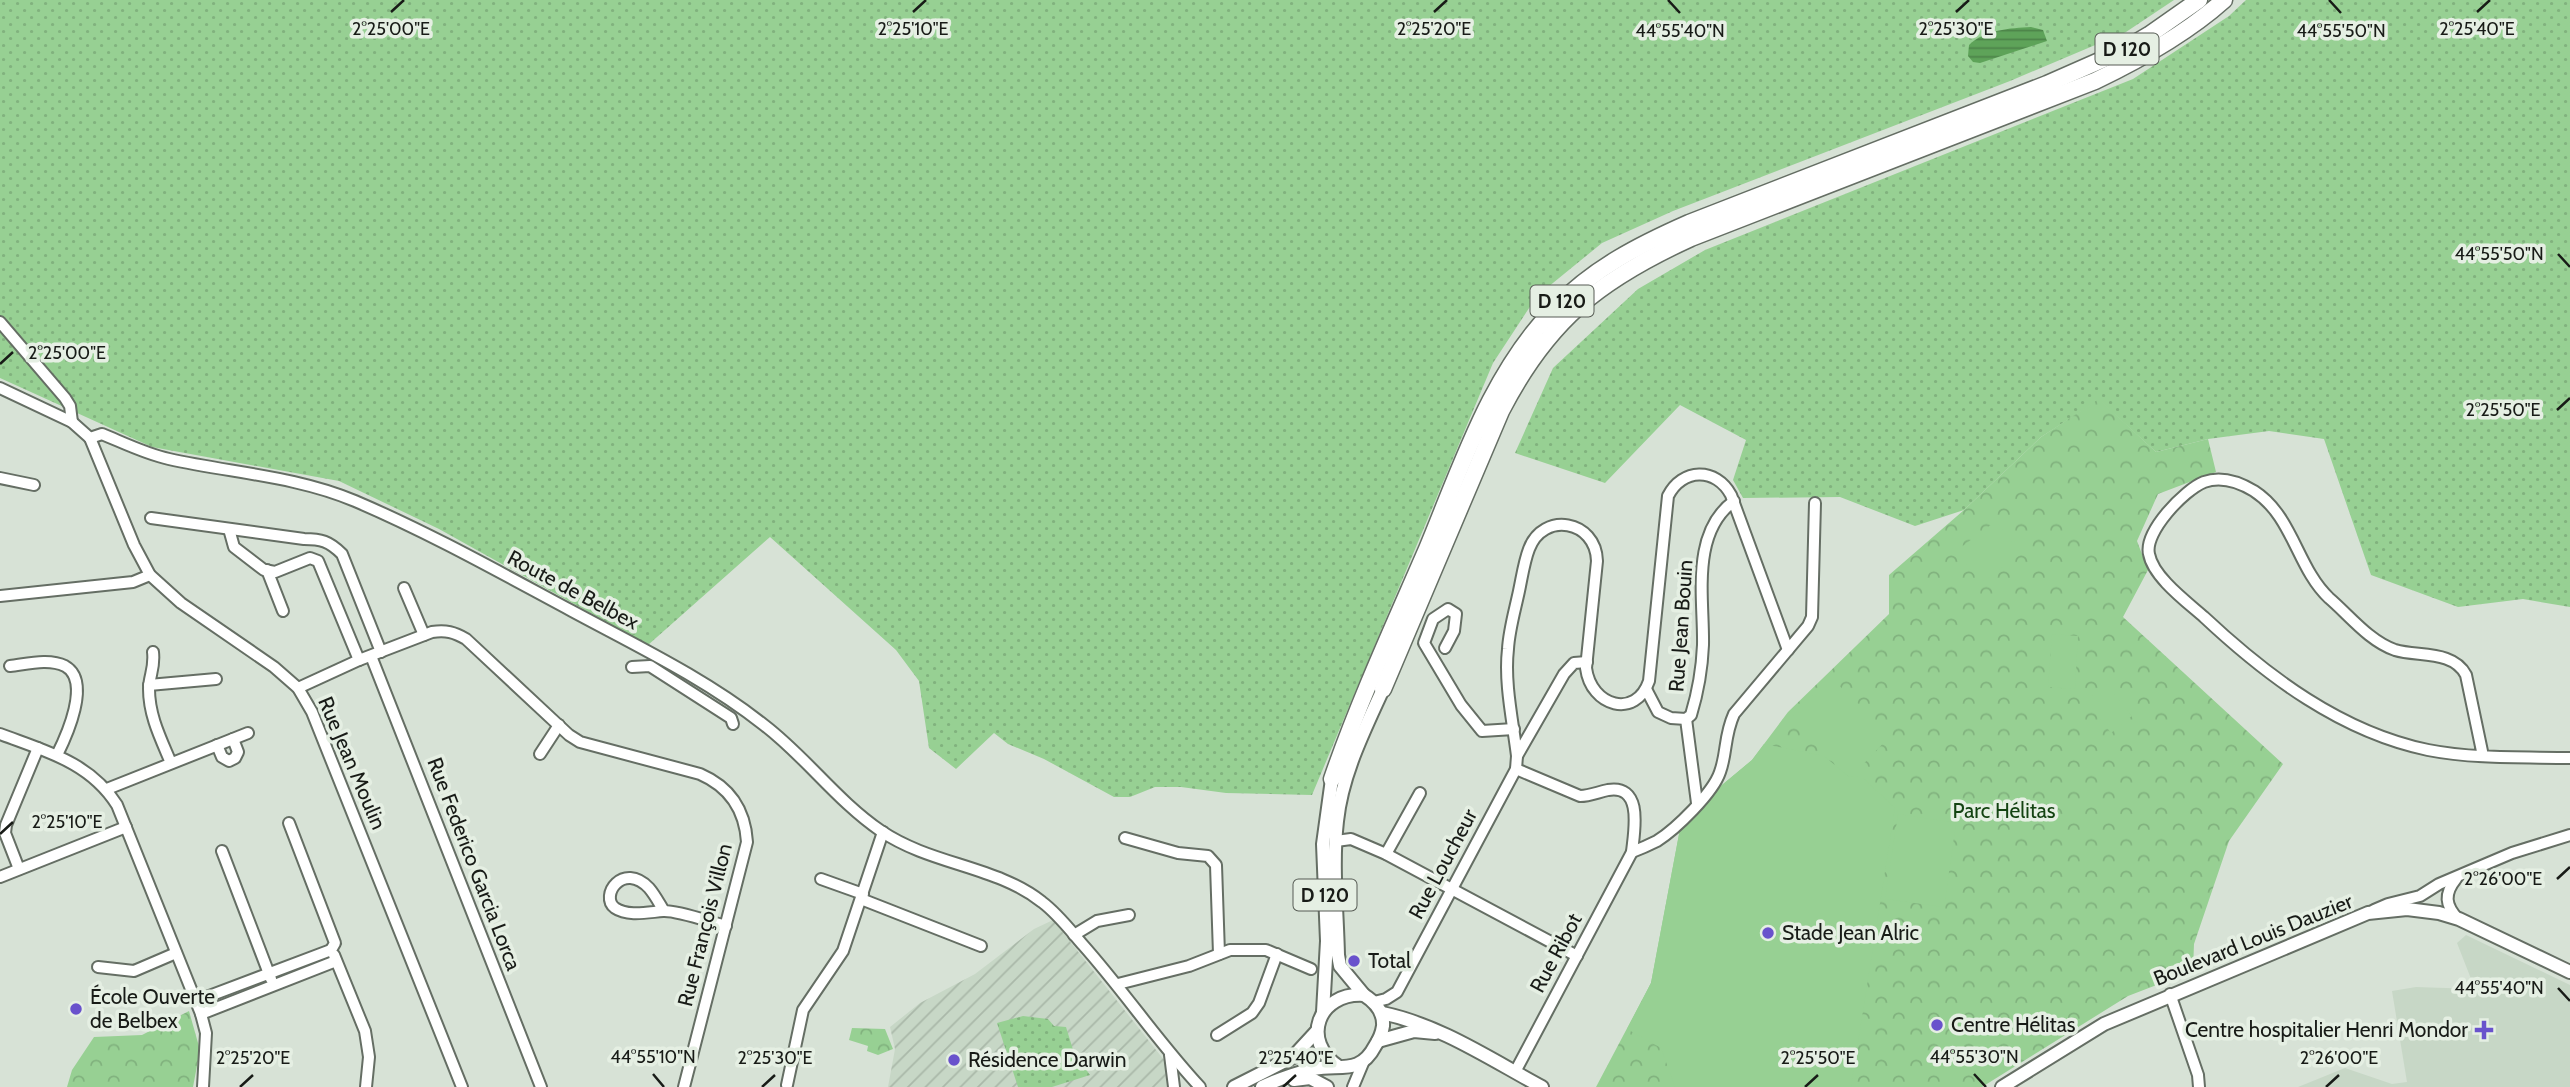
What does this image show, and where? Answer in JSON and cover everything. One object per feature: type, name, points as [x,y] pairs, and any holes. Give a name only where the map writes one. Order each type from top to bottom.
[{"type":"highway","name":"D 120","points":[[1332,779],[1364,695],[1488,405],[1520,349],[1555,307],[1579,285],[1605,265],[1652,239],[2047,84],[2122,51],[2150,35],[2199,0]]},
{"type":"highway","name":"D 120","points":[[1383,689],[1501,411],[1515,384],[1549,335],[1589,296],[1631,267],[1690,238],[2095,81],[2180,33],[2224,0]]},
{"type":"main road","name":"D 120","points":[[1373,1004],[1340,966],[1336,841],[1337,819],[1349,770],[1383,689]]},
{"type":"main road","name":"D 120","points":[[1323,1012],[1327,941],[1323,844],[1332,779]]},
{"type":"main road","name":"Boulevard Louis Dauzier","points":[[2002,1087],[2082,1036],[2170,995],[2368,913],[2407,909],[2439,913],[2459,919],[2570,972]]},
{"type":"main road","points":[[1234,1087],[1293,1057],[1316,1032],[1323,1012],[1338,999],[1355,995],[1445,1034],[1521,1079],[1542,1087]]},
{"type":"main road","points":[[1266,1085],[1292,1073],[1330,1063],[1363,1063],[1370,1056],[1383,1029],[1373,1004]]},
{"type":"main road","points":[[1378,1041],[1414,1031],[1445,1034]]},
{"type":"main road","points":[[1316,1032],[1330,1063]]},
{"type":"main road","points":[[1266,1085],[1310,1078],[1327,1087]]},
{"type":"street","points":[[0,322],[65,398],[70,406],[72,422]]},
{"type":"street","points":[[0,388],[72,422],[90,438]]},
{"type":"street","name":"Route de Belbex","points":[[90,438],[102,434],[169,459],[312,485],[354,501],[452,547],[645,650],[719,693],[764,724],[804,759],[857,813],[883,832],[935,858],[999,878],[1042,902],[1118,984],[1170,1055],[1200,1087]]},
{"type":"street","name":"Rue Jean Moulin","points":[[90,438],[130,537],[150,575],[181,603],[274,667],[298,688],[312,712],[462,1087]]},
{"type":"street","points":[[1788,650],[1727,486],[1708,475],[1698,473],[1683,478],[1668,496],[1646,689],[1621,704],[1604,700],[1591,688],[1587,679],[1597,552],[1590,537],[1582,530],[1574,525],[1555,524],[1538,534],[1528,551],[1509,638],[1508,666],[1516,769],[1580,796],[1591,796],[1609,790],[1623,793],[1634,804],[1636,813],[1632,852],[1657,841],[1670,831],[1697,803],[1720,773],[1728,728],[1734,714],[1804,633],[1812,617],[1815,503]]},
{"type":"street","points":[[0,478],[34,485]]},
{"type":"street","points":[[2483,756],[2466,675],[2461,665],[2449,659],[2396,650],[2378,642],[2317,587],[2278,514],[2256,492],[2237,482],[2203,482],[2187,492],[2154,530],[2148,550],[2153,566],[2169,585],[2270,674],[2333,714],[2390,740],[2429,750],[2483,756],[2570,758]]},
{"type":"street","name":"Rue Jean Bouin","points":[[1686,719],[1691,715],[1701,674],[1702,584],[1706,547],[1719,514],[1734,501]]},
{"type":"street","points":[[151,518],[229,528],[234,547],[267,570],[275,572],[310,558],[318,561],[359,660]]},
{"type":"street","name":"Rue Federico Garcia Lorca","points":[[229,528],[321,539],[332,543],[342,554],[376,654],[541,1087]]},
{"type":"street","points":[[267,570],[284,611]]},
{"type":"street","points":[[0,596],[133,582],[150,575]]},
{"type":"street","points":[[404,588],[424,635]]},
{"type":"street","points":[[1445,648],[1454,631],[1456,614],[1448,609],[1433,619],[1424,643],[1461,705],[1482,731],[1514,729]]},
{"type":"street","name":"Rue François Villon","points":[[298,688],[359,660],[424,635],[443,630],[456,633],[580,742],[594,748],[700,774],[712,779],[733,797],[742,813],[747,842],[684,1087]]},
{"type":"street","points":[[153,652],[155,666],[149,685],[150,711],[171,763]]},
{"type":"street","points":[[1517,756],[1564,674],[1574,663],[1587,662]]},
{"type":"street","points":[[10,666],[55,663],[65,666],[74,677],[75,710],[57,755]]},
{"type":"street","points":[[632,667],[650,666],[732,718],[733,724]]},
{"type":"street","points":[[149,685],[216,680]]},
{"type":"street","points":[[1646,689],[1658,712],[1671,718],[1686,719],[1697,803]]},
{"type":"street","points":[[712,705],[719,693]]},
{"type":"street","points":[[540,754],[559,725]]},
{"type":"street","points":[[107,789],[248,733]]},
{"type":"street","points":[[0,734],[77,764],[107,789],[126,827],[201,1014],[206,1033],[204,1087]]},
{"type":"street","points":[[217,745],[222,757],[229,761],[235,758],[238,752],[233,739]]},
{"type":"street","points":[[19,869],[3,824],[6,810],[38,748]]},
{"type":"street","name":"Rue Loucheur","points":[[1373,1004],[1397,992],[1516,769]]},
{"type":"street","points":[[1386,854],[1420,793]]},
{"type":"street","points":[[196,1002],[331,950],[335,943],[289,823]]},
{"type":"street","points":[[0,877],[126,827]]},
{"type":"street","points":[[787,1085],[803,1010],[843,951],[883,832]]},
{"type":"street","points":[[2368,913],[2388,904],[2420,896],[2439,884],[2512,853],[2570,835]]},
{"type":"street","points":[[1125,838],[1178,853],[1208,856],[1213,859],[1216,865],[1219,954]]},
{"type":"street","points":[[1336,841],[1351,839],[1386,854],[1577,956]]},
{"type":"street","points":[[222,851],[274,986]]},
{"type":"street","name":"Rue Ribot","points":[[1521,1079],[1577,956],[1632,852]]},
{"type":"street","points":[[2458,877],[2448,888],[2446,901],[2459,919]]},
{"type":"street","points":[[664,911],[643,884],[625,878],[614,885],[610,899],[617,910],[649,914],[664,911],[726,926]]},
{"type":"street","points":[[821,879],[981,946]]},
{"type":"street","points":[[1074,934],[1097,921],[1129,915]]},
{"type":"street","points":[[1118,984],[1189,966],[1230,950],[1249,949],[1277,954],[1311,969]]},
{"type":"street","points":[[331,950],[365,1031],[369,1057],[366,1087]]},
{"type":"street","points":[[98,967],[130,972],[176,953]]},
{"type":"street","points":[[1217,1035],[1252,1013],[1259,1003],[1277,954]]},
{"type":"street","points":[[201,1014],[336,961]]},
{"type":"street","points":[[2170,995],[2198,1075],[2199,1087]]},
{"type":"street","name":"Route de Belbex","points":[[1170,1055],[1174,1087]]},
{"type":"street","points":[[1330,1063],[1332,1087]]},
{"type":"street","points":[[1353,1087],[1363,1063]]},
{"type":"shaded area","points":[[2031,27],[2043,30],[2047,41],[1980,63],[1973,62],[1968,56],[1969,45],[1982,36],[2006,29]]},
{"type":"shaded area","points":[[1053,920],[1164,1060],[1167,1087],[888,1087],[895,1049],[890,1027],[920,1003],[975,974],[1034,929]]},
{"type":"shaded area","name":"Centre hospitalier Henri Mondor","points":[[2466,935],[2570,985],[2570,1087],[2298,1087],[2345,1068],[2392,1084],[2407,1082],[2392,991],[2416,987],[2475,989],[2457,943]]},
{"type":"green space","points":[[0,0],[2174,0],[2126,32],[2010,81],[1673,211],[1602,243],[1537,296],[1493,363],[1312,795],[1226,793],[1181,787],[1155,787],[1130,797],[1114,797],[1044,759],[1008,744],[994,733],[956,769],[929,748],[919,681],[896,650],[770,537],[648,645],[439,529],[339,481],[152,447],[0,378]]},
{"type":"green space","points":[[2246,0],[2570,0],[2570,607],[2523,599],[2458,607],[2371,575],[2324,439],[2269,431],[2208,439],[2156,452],[2099,400],[2041,437],[1964,510],[1915,526],[1840,497],[1743,498],[1733,480],[1746,440],[1680,405],[1605,483],[1515,453],[1553,368],[1638,289],[1705,250],[2133,79],[2229,16]]},
{"type":"green space","name":"Parc Hélitas","points":[[2099,399],[2156,452],[2208,439],[2216,472],[2158,494],[2137,541],[2148,570],[2123,617],[2283,764],[2229,841],[2194,944],[2193,971],[2128,996],[1982,1087],[1596,1087],[1651,983],[1680,829],[1716,790],[1752,760],[1788,712],[1889,614],[1889,575],[1964,510],[2041,437]]},
{"type":"green space","points":[[1996,521],[2021,554],[1981,583],[1956,551]]},
{"type":"green space","points":[[2052,634],[2078,636],[2075,689],[2048,687]]},
{"type":"green space","points":[[1830,677],[1891,735],[1854,774],[1793,716]]},
{"type":"green space","points":[[2106,684],[2132,716],[2111,733],[2086,701]]},
{"type":"green space","name":"Stade Jean Alric","points":[[1764,744],[1824,756],[1848,776],[1862,777],[1895,808],[1851,1087],[1675,1087],[1661,1048],[1627,1029],[1651,983],[1680,829],[1716,790],[1752,760]]},
{"type":"green space","points":[[1898,814],[1956,823],[1944,907],[1885,899]]},
{"type":"green space","points":[[189,1011],[200,1050],[193,1087],[67,1087],[72,1070],[94,1037],[142,1035]]},
{"type":"green space","points":[[1023,1016],[1048,1019],[1054,1026],[1066,1027],[1074,1053],[1090,1075],[1052,1087],[1018,1087],[997,1023]]},
{"type":"green space","points":[[852,1028],[885,1029],[893,1049],[878,1055],[867,1051],[868,1046],[849,1040]]},
{"type":"place","name":"Stade Jean Alric","points":[[1768,933]]},
{"type":"place","name":"Total","points":[[1354,961]]},
{"type":"place","name":"École Ouverte de Belbex","points":[[76,1009]]},
{"type":"place","name":"Centre Hélitas","points":[[1937,1025]]},
{"type":"place","name":"Centre hospitalier Henri Mondor","points":[[2484,1030]]},
{"type":"place","name":"Résidence Darwin","points":[[954,1060]]}]
